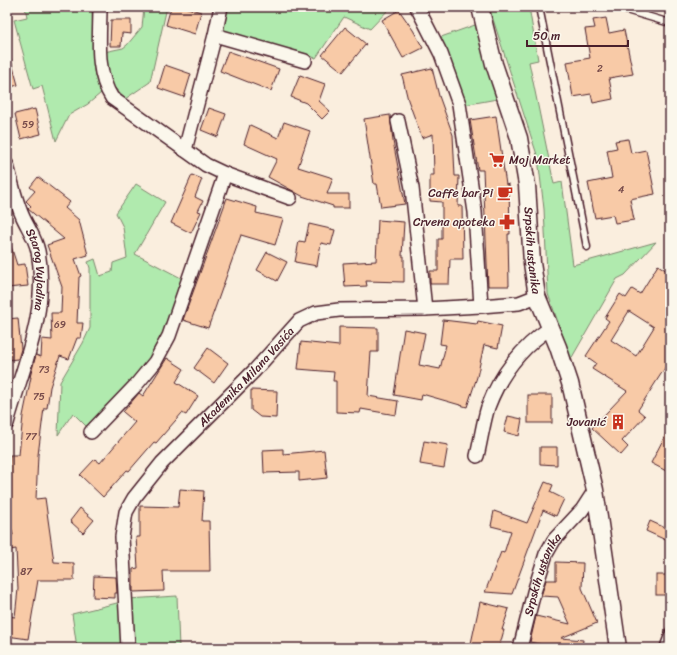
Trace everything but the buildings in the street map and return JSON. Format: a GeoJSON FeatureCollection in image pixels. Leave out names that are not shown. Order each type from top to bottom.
{"type":"FeatureCollection","features":[{"type":"Feature","properties":{"kind":"street"},"geometry":{"type":"LineString","coordinates":[[100,7],[100,62],[106,89],[112,98],[206,165],[225,174],[290,198]]}},
{"type":"Feature","properties":{"kind":"street"},"geometry":{"type":"LineString","coordinates":[[185,150],[221,7]]}},
{"type":"Feature","properties":{"kind":"street"},"geometry":{"type":"LineString","coordinates":[[417,7],[440,54],[459,104],[475,212],[481,306]]}},
{"type":"Feature","properties":{"kind":"street","name":"Srpskih ustanika"},"geometry":{"type":"LineString","coordinates":[[480,7],[494,64],[512,115],[523,158],[530,214],[532,263],[537,296],[570,383],[594,490],[618,648]]}},
{"type":"Feature","properties":{"kind":"street"},"geometry":{"type":"LineString","coordinates":[[215,34],[305,61]]}},
{"type":"Feature","properties":{"kind":"street"},"geometry":{"type":"LineString","coordinates":[[398,120],[412,188],[425,309]]}},
{"type":"Feature","properties":{"kind":"street","name":"Starog Vujadina"},"geometry":{"type":"LineString","coordinates":[[7,165],[17,202],[33,234],[38,251],[41,302],[32,343],[7,423]]}},
{"type":"Feature","properties":{"kind":"street"},"geometry":{"type":"LineString","coordinates":[[91,432],[136,385],[154,362],[169,336],[225,174]]}},
{"type":"Feature","properties":{"kind":"street","name":"Akademika Milana Vasića"},"geometry":{"type":"LineString","coordinates":[[128,648],[122,555],[123,522],[134,498],[162,463],[255,370],[300,321],[316,313],[339,310],[425,309],[481,306],[519,303],[537,296]]}},
{"type":"Feature","properties":{"kind":"street"},"geometry":{"type":"LineString","coordinates":[[477,456],[488,408],[505,376],[524,348],[535,338],[550,328]]}},
{"type":"Feature","properties":{"kind":"street","name":"Srpskih ustanika"},"geometry":{"type":"LineString","coordinates":[[520,648],[534,592],[546,554],[554,540],[582,510],[594,490]]}},
{"type":"Feature","properties":{"kind":"lane"},"geometry":{"type":"LineString","coordinates":[[539,7],[587,247]]}},
{"type":"Feature","properties":{"kind":"lane"},"geometry":{"type":"LineString","coordinates":[[616,7],[670,23]]}},
{"type":"Feature","properties":{"kind":"lane"},"geometry":{"type":"LineString","coordinates":[[663,648],[670,630]]}},
{"type":"Feature","properties":{"kind":"green space"},"geometry":{"type":"Polygon","coordinates":[[[25,7],[92,7],[94,71],[101,93],[88,104],[69,115],[56,141],[42,86],[33,89],[14,20],[27,17],[25,7]]]}},
{"type":"Feature","properties":{"kind":"green space"},"geometry":{"type":"Polygon","coordinates":[[[144,7],[167,7],[150,82],[125,99],[113,86],[104,52],[123,48],[127,45],[142,27],[144,7]]]}},
{"type":"Feature","properties":{"kind":"green space"},"geometry":{"type":"Polygon","coordinates":[[[228,7],[391,7],[370,29],[344,17],[316,58],[223,31],[228,7]]]}},
{"type":"Feature","properties":{"kind":"green space"},"geometry":{"type":"Polygon","coordinates":[[[489,7],[529,7],[538,60],[529,62],[554,184],[562,182],[573,265],[656,242],[625,275],[617,279],[571,359],[548,294],[544,209],[538,158],[489,7]]]}},
{"type":"Feature","properties":{"kind":"green space"},"geometry":{"type":"Polygon","coordinates":[[[475,25],[497,99],[464,105],[441,37],[475,25]]]}},
{"type":"Feature","properties":{"kind":"green space"},"geometry":{"type":"Polygon","coordinates":[[[136,184],[165,202],[135,254],[185,280],[166,330],[152,355],[132,382],[87,427],[73,413],[58,435],[60,382],[90,328],[90,268],[88,262],[95,259],[100,276],[112,272],[113,263],[127,258],[123,227],[116,213],[136,184]]]}},
{"type":"Feature","properties":{"kind":"green space"},"geometry":{"type":"Polygon","coordinates":[[[177,596],[179,648],[132,648],[128,599],[177,596]]]}},
{"type":"Feature","properties":{"kind":"green space"},"geometry":{"type":"Polygon","coordinates":[[[121,602],[124,648],[77,648],[72,614],[121,602]]]}},
{"type":"Feature","properties":{"kind":"place","name":"Moj Market"},"geometry":{"type":"Point","coordinates":[497,160]}},
{"type":"Feature","properties":{"kind":"place","name":"Caffe bar Pi"},"geometry":{"type":"Point","coordinates":[505,193]}},
{"type":"Feature","properties":{"kind":"place","name":"Crvena apoteka"},"geometry":{"type":"Point","coordinates":[507,222]}},
{"type":"Feature","properties":{"kind":"place","name":"Jovanić"},"geometry":{"type":"Point","coordinates":[618,422]}}]}
